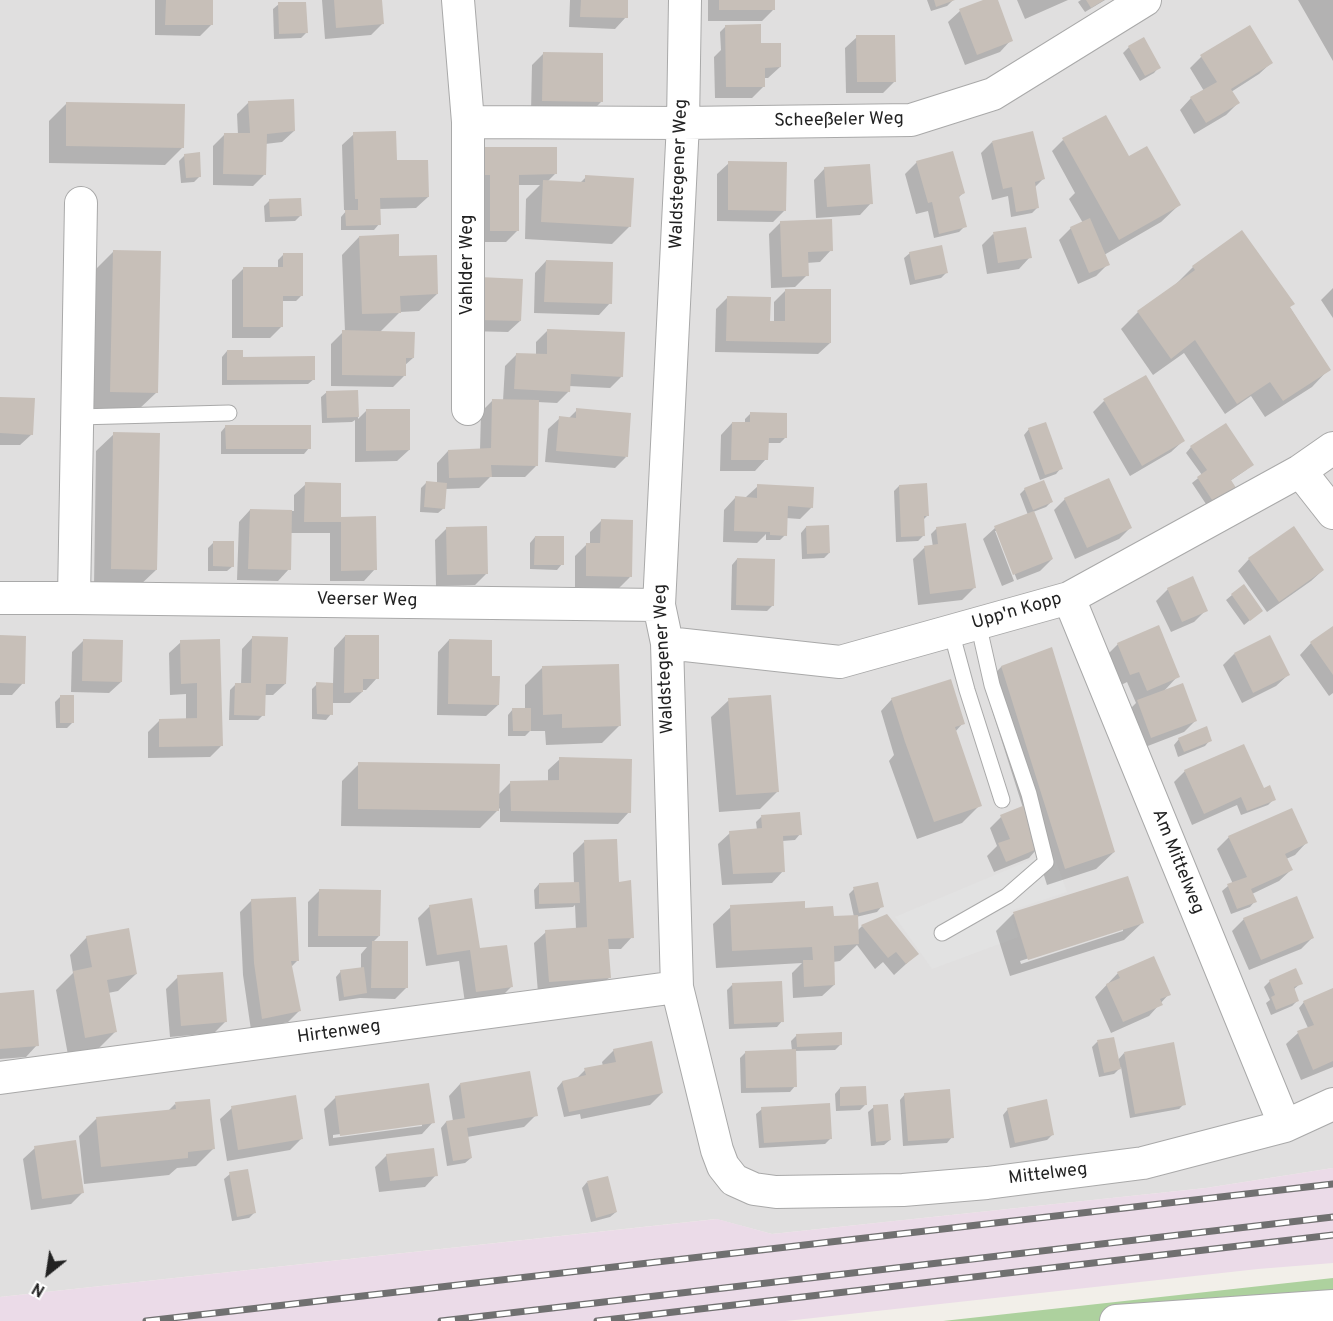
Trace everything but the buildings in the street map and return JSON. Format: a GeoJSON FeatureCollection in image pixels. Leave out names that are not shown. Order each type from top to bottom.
{"type":"FeatureCollection","features":[{"type":"Feature","properties":{"kind":"street","name":"Vahlder Weg"},"geometry":{"type":"LineString","coordinates":[[458,0],[468,122],[468,409]]}},
{"type":"Feature","properties":{"kind":"street","name":"Waldstegener Weg"},"geometry":{"type":"LineString","coordinates":[[685,0],[683,123],[659,605],[667,643],[677,987],[723,1166],[734,1180],[754,1189]]}},
{"type":"Feature","properties":{"kind":"street","name":"Scheeßeler Weg"},"geometry":{"type":"LineString","coordinates":[[683,123],[911,120],[993,94],[1145,0]]}},
{"type":"Feature","properties":{"kind":"street"},"geometry":{"type":"LineString","coordinates":[[468,122],[683,123]]}},
{"type":"Feature","properties":{"kind":"street"},"geometry":{"type":"LineString","coordinates":[[75,598],[81,203]]}},
{"type":"Feature","properties":{"kind":"street","name":"Upp'n Kopp"},"geometry":{"type":"LineString","coordinates":[[667,643],[840,662],[1069,598],[1300,471],[1333,448]]}},
{"type":"Feature","properties":{"kind":"street"},"geometry":{"type":"LineString","coordinates":[[1300,471],[1333,513]]}},
{"type":"Feature","properties":{"kind":"street","name":"Veerser Weg"},"geometry":{"type":"LineString","coordinates":[[0,598],[659,605]]}},
{"type":"Feature","properties":{"kind":"street","name":"Am Mittelweg"},"geometry":{"type":"LineString","coordinates":[[1069,598],[1285,1126]]}},
{"type":"Feature","properties":{"kind":"street","name":"Hirtenweg"},"geometry":{"type":"LineString","coordinates":[[0,1078],[677,987]]}},
{"type":"Feature","properties":{"kind":"street","name":"Mittelweg"},"geometry":{"type":"LineString","coordinates":[[754,1189],[776,1192],[903,1190],[987,1183],[1143,1163],[1285,1126],[1333,1104]]}},
{"type":"Feature","properties":{"kind":"street"},"geometry":{"type":"LineString","coordinates":[[1116,1321],[1333,1306]]}},
{"type":"Feature","properties":{"kind":"lane"},"geometry":{"type":"LineString","coordinates":[[78,417],[228,413]]}},
{"type":"Feature","properties":{"kind":"lane"},"geometry":{"type":"LineString","coordinates":[[965,627],[967,690],[1002,800]]}},
{"type":"Feature","properties":{"kind":"lane"},"geometry":{"type":"LineString","coordinates":[[942,933],[1007,896],[1046,862],[1029,794],[992,685],[965,627]]}},
{"type":"Feature","properties":{"kind":"shaded area"},"geometry":{"type":"Polygon","coordinates":[[[0,0],[1333,0],[1333,1168],[1206,1188],[772,1234],[716,1219],[0,1297],[0,0]]]}},
{"type":"Feature","properties":{"kind":"shaded area"},"geometry":{"type":"Polygon","coordinates":[[[1052,851],[1067,892],[1010,911],[1018,937],[932,969],[895,917],[1052,851]]]}},
{"type":"Feature","properties":{"kind":"shaded area"},"geometry":{"type":"Polygon","coordinates":[[[1333,1168],[1333,1263],[1258,1269],[786,1321],[0,1321],[0,1297],[717,1219],[772,1234],[1206,1188],[1333,1168]]]}},
{"type":"Feature","properties":{"kind":"green space"},"geometry":{"type":"Polygon","coordinates":[[[1333,1278],[1333,1321],[943,1321],[1333,1278]]]}},
{"type":"Feature","properties":{"kind":"railway"},"geometry":{"type":"LineString","coordinates":[[146,1321],[1333,1184]]}},
{"type":"Feature","properties":{"kind":"railway"},"geometry":{"type":"LineString","coordinates":[[441,1321],[1333,1217]]}},
{"type":"Feature","properties":{"kind":"railway"},"geometry":{"type":"LineString","coordinates":[[597,1321],[1333,1235]]}}]}
